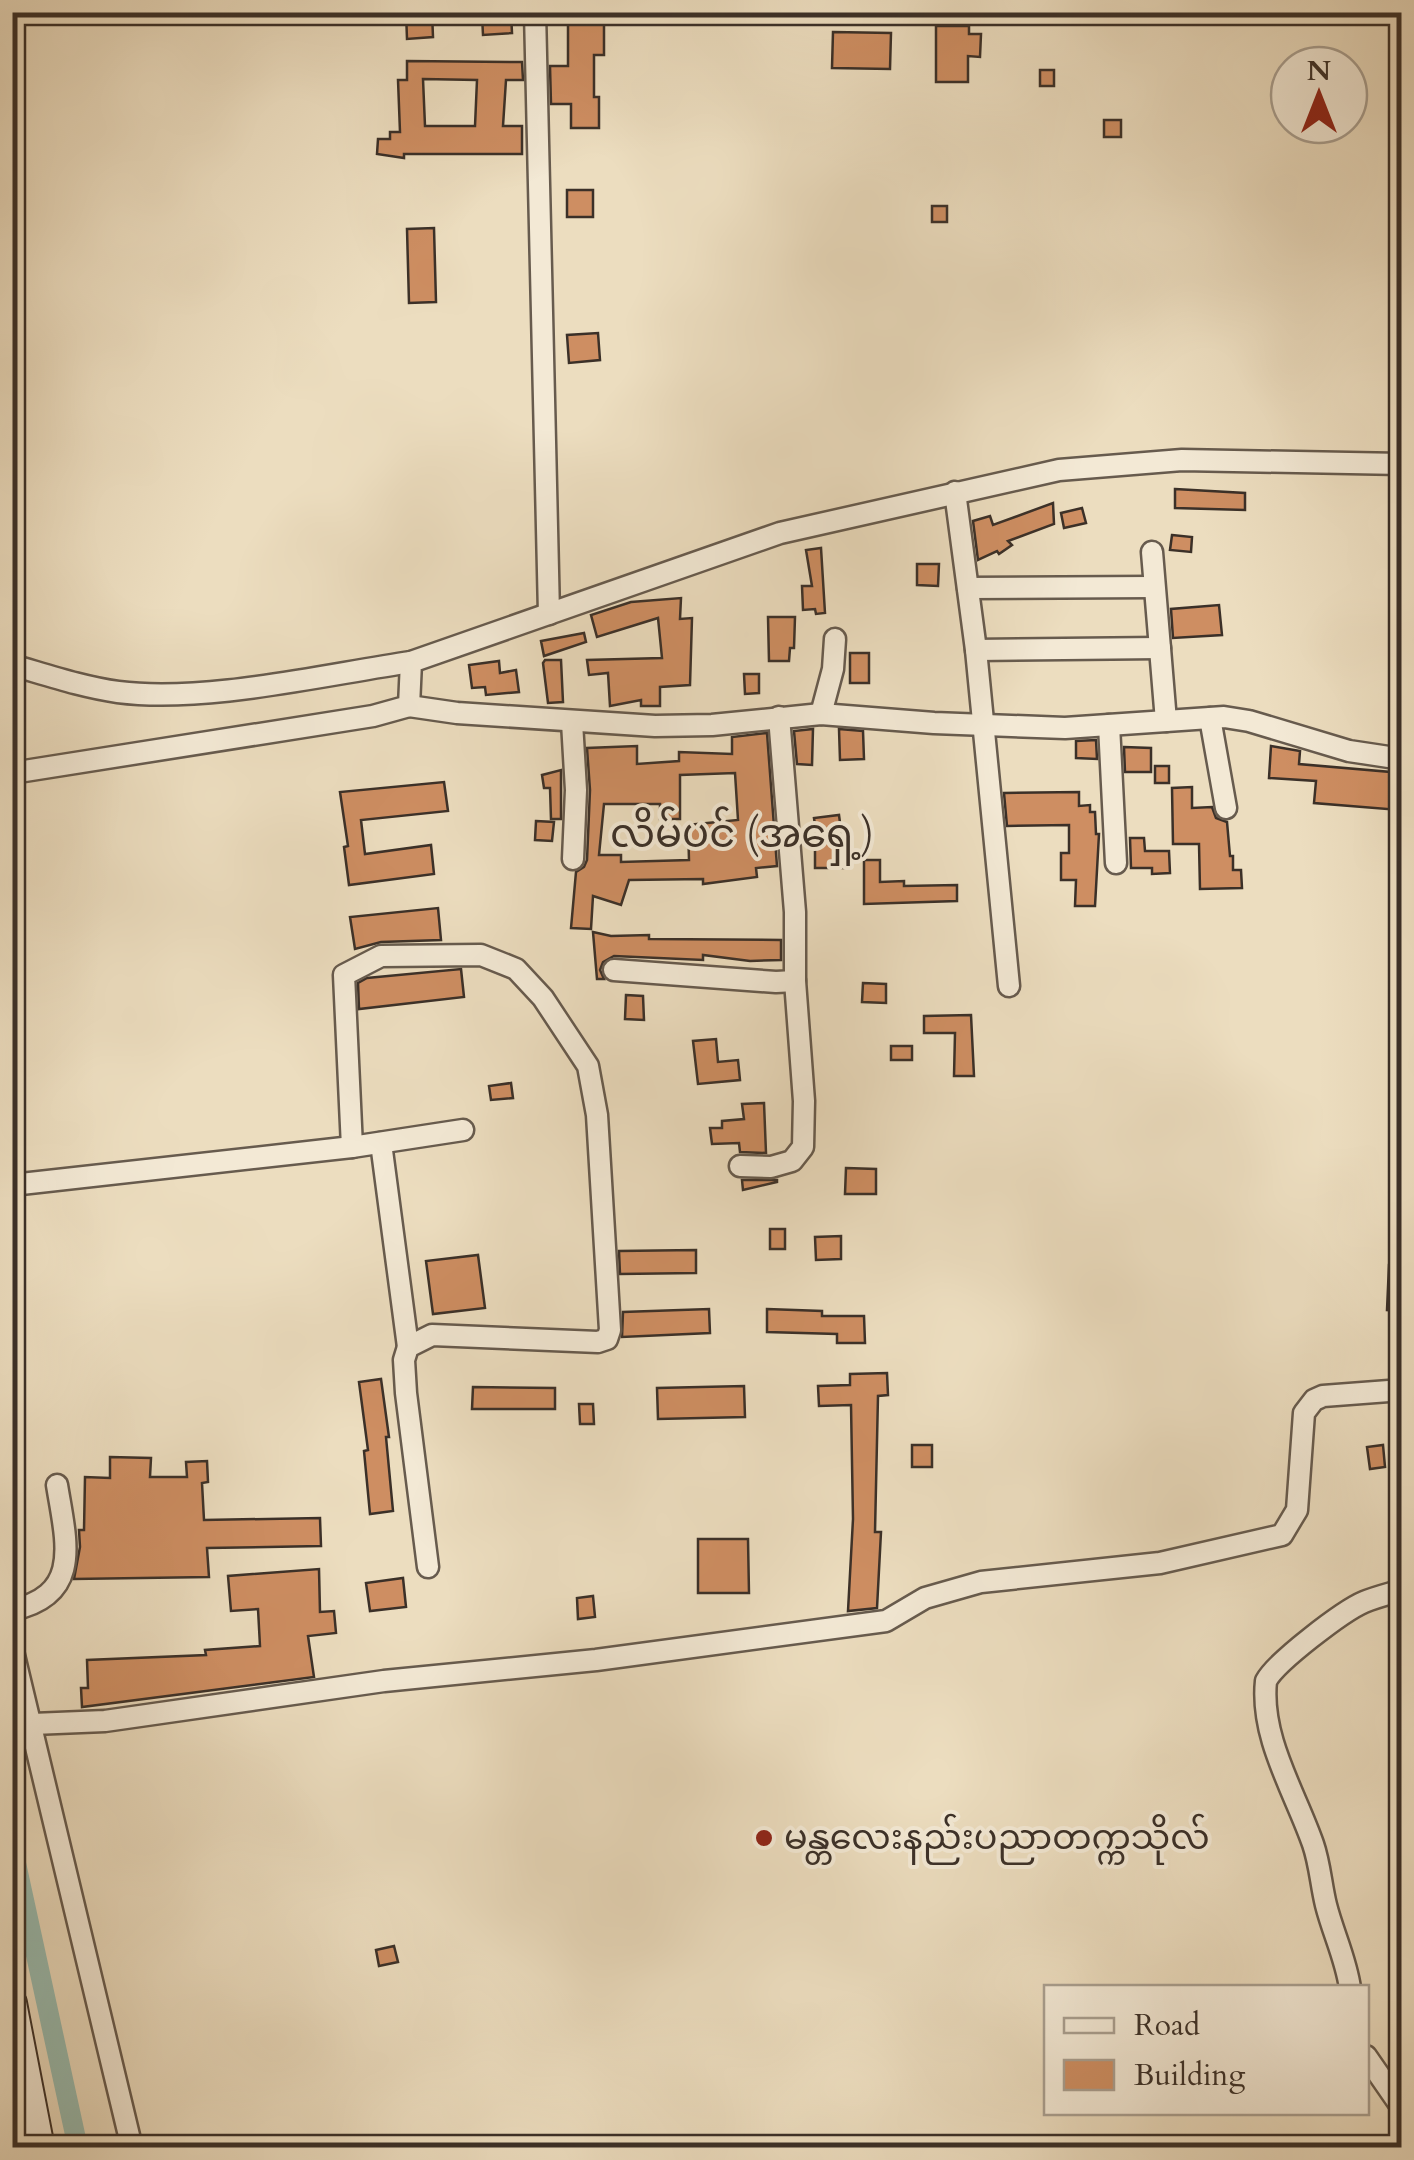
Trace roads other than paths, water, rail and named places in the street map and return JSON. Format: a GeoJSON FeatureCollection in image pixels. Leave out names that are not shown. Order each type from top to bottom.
{"type":"FeatureCollection","features":[{"type":"Feature","properties":{"kind":"street"},"geometry":{"type":"LineString","coordinates":[[534,12],[549,614]]}},
{"type":"Feature","properties":{"kind":"street"},"geometry":{"type":"LineString","coordinates":[[12,665],[88,687],[122,692],[197,693],[411,662],[780,533],[1060,470],[1182,460],[1402,464]]}},
{"type":"Feature","properties":{"kind":"street"},"geometry":{"type":"LineString","coordinates":[[955,492],[976,650],[1009,986]]}},
{"type":"Feature","properties":{"kind":"street"},"geometry":{"type":"LineString","coordinates":[[1152,552],[1166,721]]}},
{"type":"Feature","properties":{"kind":"street"},"geometry":{"type":"LineString","coordinates":[[968,588],[1153,586]]}},
{"type":"Feature","properties":{"kind":"street"},"geometry":{"type":"LineString","coordinates":[[821,714],[833,669],[834,639]]}},
{"type":"Feature","properties":{"kind":"street"},"geometry":{"type":"LineString","coordinates":[[976,650],[1160,648]]}},
{"type":"Feature","properties":{"kind":"street"},"geometry":{"type":"LineString","coordinates":[[409,706],[411,662]]}},
{"type":"Feature","properties":{"kind":"street"},"geometry":{"type":"LineString","coordinates":[[12,773],[373,716],[409,706],[655,726],[821,714],[1065,728],[1210,718],[1248,721],[1349,751],[1402,759]]}},
{"type":"Feature","properties":{"kind":"street"},"geometry":{"type":"LineString","coordinates":[[740,1166],[771,1167],[792,1161],[803,1147],[795,912],[780,717]]}},
{"type":"Feature","properties":{"kind":"street"},"geometry":{"type":"LineString","coordinates":[[1210,718],[1226,808]]}},
{"type":"Feature","properties":{"kind":"street"},"geometry":{"type":"LineString","coordinates":[[572,722],[576,790],[572,860]]}},
{"type":"Feature","properties":{"kind":"street"},"geometry":{"type":"LineString","coordinates":[[1110,725],[1116,863]]}},
{"type":"Feature","properties":{"kind":"street"},"geometry":{"type":"LineString","coordinates":[[352,1147],[344,975],[382,956],[481,954],[516,970],[565,1028],[588,1066],[597,1115],[602,1182],[610,1330],[607,1339],[598,1342],[432,1335],[408,1346]]}},
{"type":"Feature","properties":{"kind":"street"},"geometry":{"type":"LineString","coordinates":[[614,970],[795,981]]}},
{"type":"Feature","properties":{"kind":"street"},"geometry":{"type":"LineString","coordinates":[[12,1185],[352,1147],[464,1130]]}},
{"type":"Feature","properties":{"kind":"street"},"geometry":{"type":"LineString","coordinates":[[380,1143],[408,1346],[404,1360],[406,1392],[428,1566]]}},
{"type":"Feature","properties":{"kind":"street"},"geometry":{"type":"LineString","coordinates":[[32,1724],[106,1721],[384,1681],[596,1660],[886,1621],[924,1598],[980,1582],[1160,1563],[1282,1535],[1296,1510],[1304,1413],[1314,1400],[1402,1390]]}},
{"type":"Feature","properties":{"kind":"street"},"geometry":{"type":"LineString","coordinates":[[12,1610],[36,1605],[61,1580],[67,1543],[57,1485]]}},
{"type":"Feature","properties":{"kind":"street"},"geometry":{"type":"LineString","coordinates":[[1350,1985],[1315,1850],[1286,1780],[1267,1717],[1266,1680],[1284,1660],[1341,1616],[1363,1602],[1402,1590]]}},
{"type":"Feature","properties":{"kind":"street"},"geometry":{"type":"LineString","coordinates":[[12,1647],[132,2148]]}},
{"type":"Feature","properties":{"kind":"street"},"geometry":{"type":"LineString","coordinates":[[12,2003],[40,2148]]}},
{"type":"Feature","properties":{"kind":"street"},"geometry":{"type":"LineString","coordinates":[[1369,2060],[1402,2108]]}},
{"type":"Feature","properties":{"kind":"waterway"},"geometry":{"type":"LineString","coordinates":[[12,1845],[78,2148]]}},
{"type":"Feature","properties":{"kind":"place","name":"မန္တလေးနည်းပညာတက္ကသိုလ်"},"geometry":{"type":"Point","coordinates":[764,1838]}},
{"type":"Feature","properties":{"kind":"district","name":"လိမ်ပင် (အရှေ့)"},"geometry":{"type":"Point","coordinates":[742,834]}}]}
